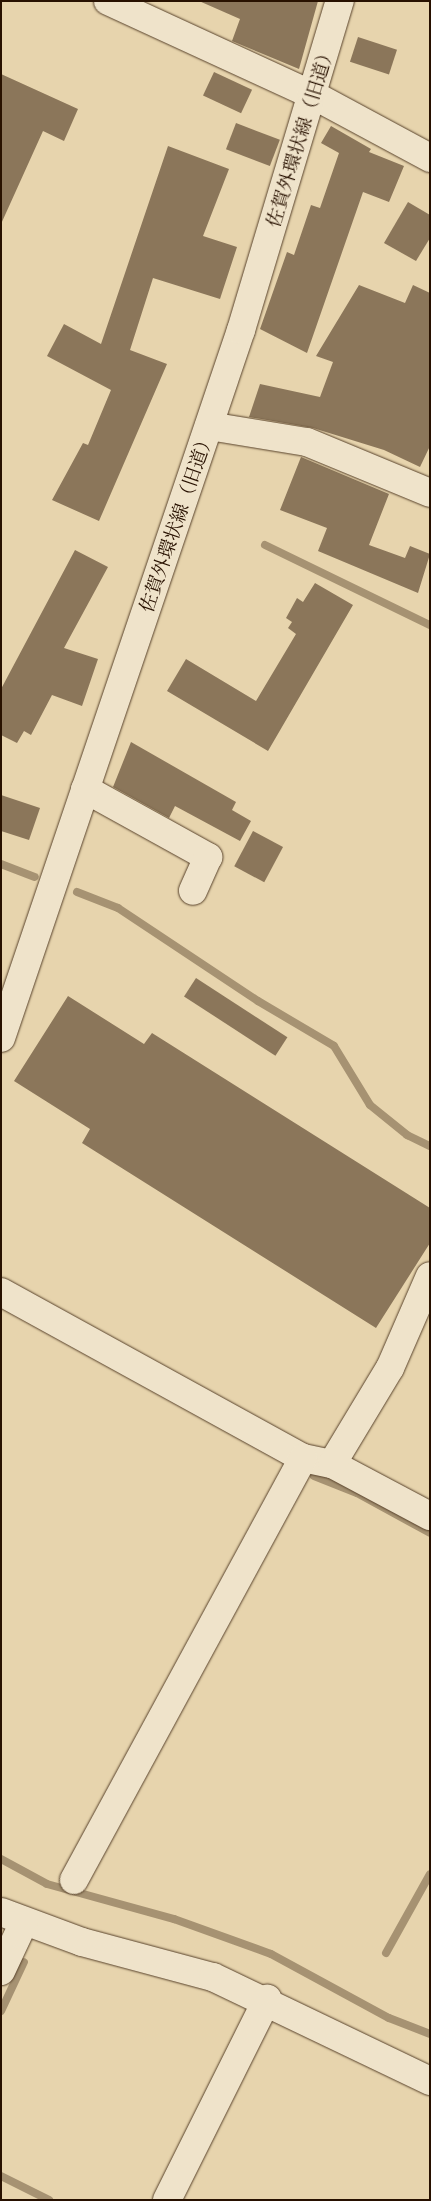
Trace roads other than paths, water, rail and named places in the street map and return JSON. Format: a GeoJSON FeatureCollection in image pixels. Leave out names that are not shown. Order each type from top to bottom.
{"type":"FeatureCollection","features":[{"type":"Feature","properties":{"kind":"street"},"geometry":{"type":"LineString","coordinates":[[108,1],[315,96],[430,158]]}},
{"type":"Feature","properties":{"kind":"street","name":"佐賀外環状線（旧道）"},"geometry":{"type":"LineString","coordinates":[[1,1038],[209,426],[315,96],[340,1]]}},
{"type":"Feature","properties":{"kind":"street"},"geometry":{"type":"LineString","coordinates":[[209,426],[306,442],[430,493]]}},
{"type":"Feature","properties":{"kind":"street"},"geometry":{"type":"LineString","coordinates":[[85,789],[208,857],[193,891]]}},
{"type":"Feature","properties":{"kind":"street"},"geometry":{"type":"LineString","coordinates":[[332,1464],[390,1368],[430,1276]]}},
{"type":"Feature","properties":{"kind":"street"},"geometry":{"type":"LineString","coordinates":[[1,1292],[303,1458],[332,1464],[430,1516]]}},
{"type":"Feature","properties":{"kind":"street"},"geometry":{"type":"LineString","coordinates":[[74,1880],[303,1458]]}},
{"type":"Feature","properties":{"kind":"street"},"geometry":{"type":"LineString","coordinates":[[1,1971],[13,1917],[213,1977],[267,1999],[430,2081]]}},
{"type":"Feature","properties":{"kind":"street"},"geometry":{"type":"LineString","coordinates":[[168,2200],[267,1999]]}},
{"type":"Feature","properties":{"kind":"waterway"},"geometry":{"type":"LineString","coordinates":[[265,545],[430,625]]}},
{"type":"Feature","properties":{"kind":"waterway"},"geometry":{"type":"LineString","coordinates":[[1,864],[35,877]]}},
{"type":"Feature","properties":{"kind":"waterway"},"geometry":{"type":"LineString","coordinates":[[77,892],[118,908],[258,1001],[334,1046],[370,1105],[407,1135],[430,1146]]}},
{"type":"Feature","properties":{"kind":"waterway"},"geometry":{"type":"LineString","coordinates":[[314,1476],[357,1493],[430,1533]]}},
{"type":"Feature","properties":{"kind":"waterway"},"geometry":{"type":"LineString","coordinates":[[1,1859],[47,1884],[174,1919],[271,1954],[389,2018],[430,2034]]}},
{"type":"Feature","properties":{"kind":"waterway"},"geometry":{"type":"LineString","coordinates":[[386,1953],[430,1874]]}},
{"type":"Feature","properties":{"kind":"waterway"},"geometry":{"type":"LineString","coordinates":[[1,2011],[24,1962]]}},
{"type":"Feature","properties":{"kind":"waterway"},"geometry":{"type":"LineString","coordinates":[[1,2176],[49,2200]]}}]}
